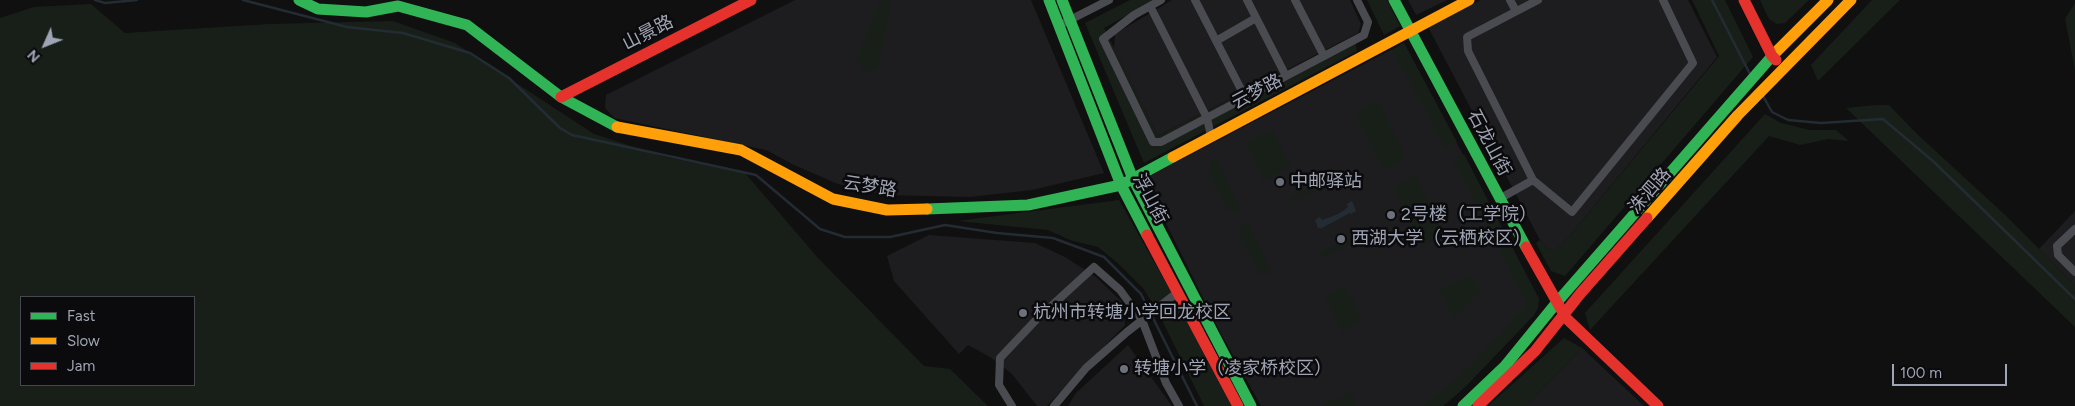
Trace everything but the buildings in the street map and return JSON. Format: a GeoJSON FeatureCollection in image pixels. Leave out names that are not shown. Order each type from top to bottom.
{"type":"FeatureCollection","features":[{"type":"Feature","properties":{"kind":"street","name":"云梦路"},"geometry":{"type":"LineString","coordinates":[[299,0],[318,9],[366,12],[402,3],[466,25],[561,96],[613,126],[741,150],[833,199],[887,210],[1028,205],[1121,185],[1465,1]]}},
{"type":"Feature","properties":{"kind":"street","name":"山景路"},"geometry":{"type":"LineString","coordinates":[[561,96],[750,0]]}},
{"type":"Feature","properties":{"kind":"street","name":"浮山街"},"geometry":{"type":"LineString","coordinates":[[1049,0],[1060,24],[1121,185],[1238,406]]}},
{"type":"Feature","properties":{"kind":"street","name":"浮山街"},"geometry":{"type":"LineString","coordinates":[[1062,0],[1133,179],[1251,406]]}},
{"type":"Feature","properties":{"kind":"street"},"geometry":{"type":"LineString","coordinates":[[1060,24],[1108,0]]}},
{"type":"Feature","properties":{"kind":"street"},"geometry":{"type":"LineString","coordinates":[[1161,0],[1103,38],[1153,142],[1161,142],[1364,35],[1368,22],[1357,0]]}},
{"type":"Feature","properties":{"kind":"street"},"geometry":{"type":"LineString","coordinates":[[1195,0],[1245,97]]}},
{"type":"Feature","properties":{"kind":"street"},"geometry":{"type":"LineString","coordinates":[[1247,0],[1286,76]]}},
{"type":"Feature","properties":{"kind":"street"},"geometry":{"type":"LineString","coordinates":[[1295,0],[1324,56]]}},
{"type":"Feature","properties":{"kind":"street","name":"石龙山街"},"geometry":{"type":"LineString","coordinates":[[1394,0],[1499,199],[1564,314]]}},
{"type":"Feature","properties":{"kind":"street"},"geometry":{"type":"LineString","coordinates":[[1510,0],[1516,11]]}},
{"type":"Feature","properties":{"kind":"street"},"geometry":{"type":"LineString","coordinates":[[1538,0],[1468,37],[1468,51],[1533,180],[1572,212],[1693,63],[1663,0]]}},
{"type":"Feature","properties":{"kind":"street"},"geometry":{"type":"LineString","coordinates":[[1744,0],[1772,56],[1784,69]]}},
{"type":"Feature","properties":{"kind":"street","name":"洙泗路"},"geometry":{"type":"LineString","coordinates":[[1463,406],[1505,366],[1558,301],[1772,56],[1828,0]]}},
{"type":"Feature","properties":{"kind":"street","name":"洙泗路"},"geometry":{"type":"LineString","coordinates":[[1478,406],[1535,351],[1564,314],[1763,90],[1851,0]]}},
{"type":"Feature","properties":{"kind":"street"},"geometry":{"type":"LineString","coordinates":[[1150,6],[1206,118],[1211,136]]}},
{"type":"Feature","properties":{"kind":"street"},"geometry":{"type":"LineString","coordinates":[[1216,41],[1256,18]]}},
{"type":"Feature","properties":{"kind":"street"},"geometry":{"type":"LineString","coordinates":[[1499,199],[1533,180]]}},
{"type":"Feature","properties":{"kind":"street"},"geometry":{"type":"LineString","coordinates":[[2075,229],[2057,246],[2058,255],[2075,272]]}},
{"type":"Feature","properties":{"kind":"street"},"geometry":{"type":"LineString","coordinates":[[1012,406],[998,386],[1000,358],[1036,320],[1094,267],[1120,290],[1145,318],[1166,383],[1179,406]]}},
{"type":"Feature","properties":{"kind":"street"},"geometry":{"type":"LineString","coordinates":[[1054,406],[1086,368],[1178,292]]}},
{"type":"Feature","properties":{"kind":"street"},"geometry":{"type":"LineString","coordinates":[[1564,314],[1572,324],[1658,406]]}},
{"type":"Feature","properties":{"kind":"shaded area"},"geometry":{"type":"Polygon","coordinates":[[[795,0],[1031,0],[1104,173],[1032,190],[970,197],[884,195],[838,184],[794,165],[766,150],[614,118],[605,108],[606,95],[795,0]]]}},
{"type":"Feature","properties":{"kind":"shaded area"},"geometry":{"type":"Polygon","coordinates":[[[880,0],[892,1],[878,69],[864,72],[856,60],[880,0]]]}},
{"type":"Feature","properties":{"kind":"shaded area"},"geometry":{"type":"Polygon","coordinates":[[[1130,0],[1155,0],[1104,28],[1158,136],[1354,36],[1357,51],[1144,163],[1085,23],[1130,0]]]}},
{"type":"Feature","properties":{"kind":"shaded area"},"geometry":{"type":"Polygon","coordinates":[[[1172,0],[1350,0],[1361,24],[1358,33],[1158,136],[1114,49],[1115,34],[1172,0]]]}},
{"type":"Feature","properties":{"kind":"shaded area"},"geometry":{"type":"Polygon","coordinates":[[[1367,0],[1387,0],[1400,26],[1384,35],[1367,0]]]}},
{"type":"Feature","properties":{"kind":"shaded area"},"geometry":{"type":"Polygon","coordinates":[[[1408,0],[1447,0],[1416,15],[1408,0]]]}},
{"type":"Feature","properties":{"kind":"shaded area"},"geometry":{"type":"Polygon","coordinates":[[[1481,0],[1688,0],[1717,57],[1561,246],[1554,250],[1547,248],[1540,240],[1428,27],[1481,0]]]}},
{"type":"Feature","properties":{"kind":"shaded area"},"geometry":{"type":"Polygon","coordinates":[[[1692,0],[1725,0],[1753,57],[1565,276],[1551,271],[1536,243],[1540,240],[1547,248],[1554,250],[1561,246],[1719,56],[1692,0]]]}},
{"type":"Feature","properties":{"kind":"shaded area"},"geometry":{"type":"Polygon","coordinates":[[[1760,0],[1809,0],[1785,23],[1777,24],[1769,19],[1760,0]]]}},
{"type":"Feature","properties":{"kind":"shaded area"},"geometry":{"type":"Polygon","coordinates":[[[1872,0],[1900,0],[1818,81],[1811,65],[1872,0]]]}},
{"type":"Feature","properties":{"kind":"shaded area"},"geometry":{"type":"Polygon","coordinates":[[[2075,3],[2075,70],[2065,19],[2075,3]]]}},
{"type":"Feature","properties":{"kind":"shaded area"},"geometry":{"type":"Polygon","coordinates":[[[91,4],[125,33],[269,24],[393,21],[455,43],[594,134],[665,157],[745,173],[818,258],[924,366],[950,369],[988,406],[0,406],[0,18],[34,7],[91,4]]]}},
{"type":"Feature","properties":{"kind":"shaded area","name":"西湖大学（云栖校区）"},"geometry":{"type":"Polygon","coordinates":[[[1404,43],[1539,299],[1538,308],[1534,315],[1466,386],[1443,406],[1261,406],[1219,330],[1144,179],[1404,43]]]}},
{"type":"Feature","properties":{"kind":"shaded area"},"geometry":{"type":"Polygon","coordinates":[[[1404,43],[1457,142],[1445,148],[1392,50],[1404,43]]]}},
{"type":"Feature","properties":{"kind":"shaded area"},"geometry":{"type":"Polygon","coordinates":[[[1378,101],[1406,158],[1383,169],[1355,112],[1378,101]]]}},
{"type":"Feature","properties":{"kind":"shaded area"},"geometry":{"type":"Polygon","coordinates":[[[1889,105],[1916,133],[2004,214],[2075,285],[2075,327],[1846,108],[1889,105]]]}},
{"type":"Feature","properties":{"kind":"shaded area"},"geometry":{"type":"Polygon","coordinates":[[[1765,114],[1781,123],[1809,130],[1836,130],[1849,141],[1828,139],[1800,145],[1769,136],[1590,330],[1585,313],[1765,114]]]}},
{"type":"Feature","properties":{"kind":"shaded area"},"geometry":{"type":"Polygon","coordinates":[[[1273,130],[1290,166],[1263,180],[1245,143],[1273,130]]]}},
{"type":"Feature","properties":{"kind":"shaded area"},"geometry":{"type":"Polygon","coordinates":[[[1464,154],[1539,299],[1534,315],[1466,386],[1443,406],[1424,406],[1469,367],[1527,304],[1453,160],[1464,154]]]}},
{"type":"Feature","properties":{"kind":"shaded area"},"geometry":{"type":"Polygon","coordinates":[[[1217,160],[1240,208],[1235,212],[1227,210],[1208,170],[1211,161],[1217,160]]]}},
{"type":"Feature","properties":{"kind":"shaded area"},"geometry":{"type":"Polygon","coordinates":[[[1337,175],[1339,180],[1292,202],[1290,197],[1337,175]]]}},
{"type":"Feature","properties":{"kind":"shaded area"},"geometry":{"type":"Polygon","coordinates":[[[1416,176],[1445,234],[1422,246],[1393,188],[1416,176]]]}},
{"type":"Feature","properties":{"kind":"shaded area"},"geometry":{"type":"Polygon","coordinates":[[[1119,200],[1232,406],[1204,406],[1159,314],[1143,288],[1098,247],[1070,240],[1048,230],[957,221],[1119,200]]]}},
{"type":"Feature","properties":{"kind":"shaded area"},"geometry":{"type":"Polygon","coordinates":[[[1352,201],[1356,211],[1351,214],[1348,213],[1322,228],[1318,228],[1315,220],[1320,217],[1322,220],[1338,214],[1348,207],[1347,204],[1352,201]]]}},
{"type":"Feature","properties":{"kind":"shaded area"},"geometry":{"type":"Polygon","coordinates":[[[2075,211],[2075,285],[2039,249],[2075,211]]]}},
{"type":"Feature","properties":{"kind":"shaded area"},"geometry":{"type":"Polygon","coordinates":[[[1248,223],[1271,271],[1266,275],[1258,273],[1239,232],[1242,224],[1248,223]]]}},
{"type":"Feature","properties":{"kind":"shaded area"},"geometry":{"type":"Polygon","coordinates":[[[1363,232],[1366,237],[1319,259],[1316,255],[1363,232]]]}},
{"type":"Feature","properties":{"kind":"shaded area","name":"杭州市转塘小学回龙校区"},"geometry":{"type":"Polygon","coordinates":[[[929,235],[1035,243],[1065,257],[1096,277],[1122,302],[1125,325],[1047,406],[1037,406],[1012,374],[990,357],[968,345],[959,354],[894,281],[887,256],[929,235]]]}},
{"type":"Feature","properties":{"kind":"shaded area"},"geometry":{"type":"Polygon","coordinates":[[[1471,276],[1480,292],[1454,318],[1438,290],[1471,276]]]}},
{"type":"Feature","properties":{"kind":"shaded area"},"geometry":{"type":"Polygon","coordinates":[[[1346,286],[1363,321],[1342,331],[1325,296],[1346,286]]]}},
{"type":"Feature","properties":{"kind":"shaded area"},"geometry":{"type":"Polygon","coordinates":[[[1564,338],[1582,348],[1526,406],[1488,406],[1564,338]]]}},
{"type":"Feature","properties":{"kind":"shaded area","name":"转塘小学（凌家桥校区）"},"geometry":{"type":"Polygon","coordinates":[[[1128,345],[1172,406],[1068,406],[1076,393],[1128,345]]]}},
{"type":"Feature","properties":{"kind":"shaded area"},"geometry":{"type":"Polygon","coordinates":[[[1582,348],[1644,406],[1526,406],[1582,348]]]}},
{"type":"Feature","properties":{"kind":"shaded area"},"geometry":{"type":"Polygon","coordinates":[[[1351,392],[1358,406],[1323,406],[1351,392]]]}},
{"type":"Feature","properties":{"kind":"waterway"},"geometry":{"type":"LineString","coordinates":[[95,0],[105,3],[137,0]]}},
{"type":"Feature","properties":{"kind":"waterway"},"geometry":{"type":"LineString","coordinates":[[243,0],[347,27],[403,33],[470,53],[509,78],[560,128],[572,135],[756,175],[820,229],[845,237],[890,237],[945,225],[997,233],[1053,238],[1104,257],[1141,294],[1197,406]]}},
{"type":"Feature","properties":{"kind":"waterway"},"geometry":{"type":"LineString","coordinates":[[1712,0],[1751,76]]}},
{"type":"Feature","properties":{"kind":"waterway"},"geometry":{"type":"LineString","coordinates":[[1763,96],[1772,112],[1788,120],[1821,123],[1883,119],[1934,162],[2075,299]]}},
{"type":"Feature","properties":{"kind":"traffic: fast"},"geometry":{"type":"LineString","coordinates":[[299,0],[318,9],[366,12],[398,6],[467,25],[561,97],[617,127]]}},
{"type":"Feature","properties":{"kind":"traffic: fast"},"geometry":{"type":"LineString","coordinates":[[1049,0],[1121,185],[1147,235]]}},
{"type":"Feature","properties":{"kind":"traffic: fast"},"geometry":{"type":"LineString","coordinates":[[1062,0],[1133,179],[1251,406]]}},
{"type":"Feature","properties":{"kind":"traffic: fast"},"geometry":{"type":"LineString","coordinates":[[1394,0],[1526,247]]}},
{"type":"Feature","properties":{"kind":"traffic: fast"},"geometry":{"type":"LineString","coordinates":[[1463,406],[1505,366],[1558,301],[1773,55]]}},
{"type":"Feature","properties":{"kind":"traffic: fast"},"geometry":{"type":"LineString","coordinates":[[927,209],[1028,205],[1121,185],[1173,157]]}},
{"type":"Feature","properties":{"kind":"traffic: slow"},"geometry":{"type":"LineString","coordinates":[[1173,157],[1469,0]]}},
{"type":"Feature","properties":{"kind":"traffic: slow"},"geometry":{"type":"LineString","coordinates":[[1773,55],[1828,0]]}},
{"type":"Feature","properties":{"kind":"traffic: slow"},"geometry":{"type":"LineString","coordinates":[[1647,218],[1738,115],[1851,0]]}},
{"type":"Feature","properties":{"kind":"traffic: slow"},"geometry":{"type":"LineString","coordinates":[[617,127],[741,150],[833,199],[887,210],[927,209]]}},
{"type":"Feature","properties":{"kind":"traffic: jam"},"geometry":{"type":"LineString","coordinates":[[561,97],[751,0]]}},
{"type":"Feature","properties":{"kind":"traffic: jam"},"geometry":{"type":"LineString","coordinates":[[1744,0],[1772,56],[1776,60]]}},
{"type":"Feature","properties":{"kind":"traffic: jam"},"geometry":{"type":"LineString","coordinates":[[1478,406],[1535,351],[1580,294],[1647,218]]}},
{"type":"Feature","properties":{"kind":"traffic: jam"},"geometry":{"type":"LineString","coordinates":[[1147,235],[1238,406]]}},
{"type":"Feature","properties":{"kind":"traffic: jam"},"geometry":{"type":"LineString","coordinates":[[1526,247],[1566,318],[1658,406]]}},
{"type":"Feature","properties":{"kind":"place","name":"中邮驿站"},"geometry":{"type":"Point","coordinates":[1280,182]}},
{"type":"Feature","properties":{"kind":"place","name":"2号楼（工学院）"},"geometry":{"type":"Point","coordinates":[1391,215]}},
{"type":"Feature","properties":{"kind":"place","name":"西湖大学（云栖校区）"},"geometry":{"type":"Point","coordinates":[1341,239]}},
{"type":"Feature","properties":{"kind":"place","name":"杭州市转塘小学回龙校区"},"geometry":{"type":"Point","coordinates":[1023,313]}},
{"type":"Feature","properties":{"kind":"place","name":"转塘小学（凌家桥校区）"},"geometry":{"type":"Point","coordinates":[1124,369]}}]}
